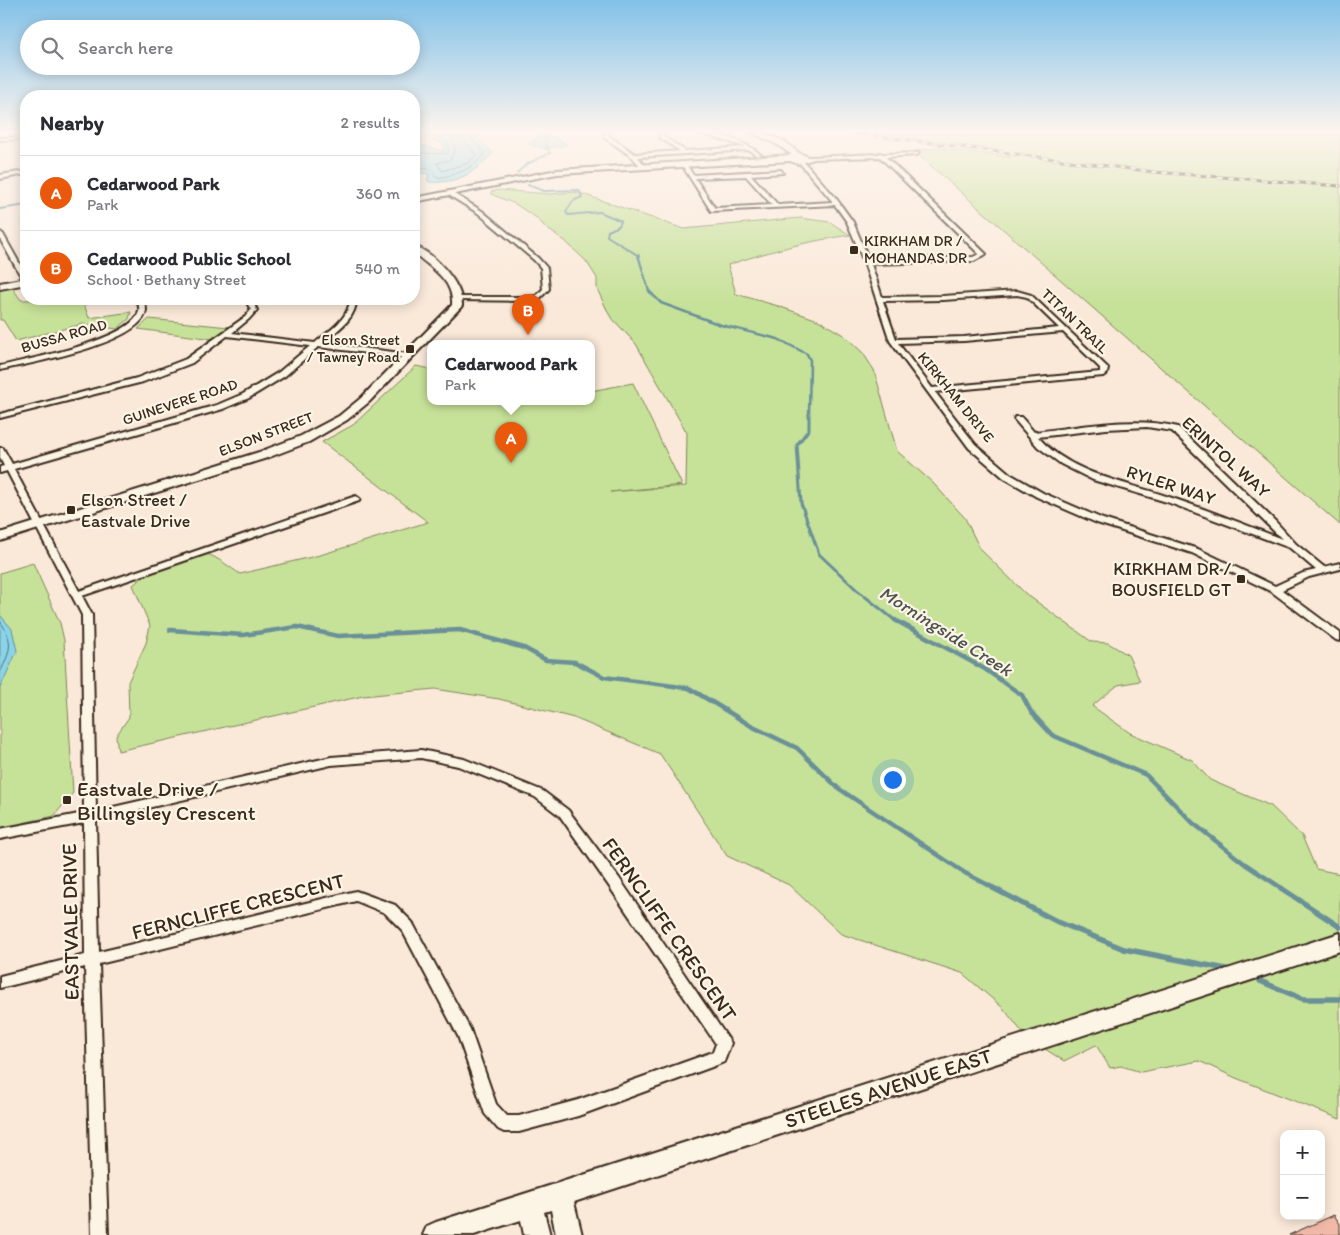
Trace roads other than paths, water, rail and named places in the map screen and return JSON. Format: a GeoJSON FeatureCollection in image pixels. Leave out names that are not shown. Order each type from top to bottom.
{"type":"FeatureCollection","features":[{"type":"Feature","properties":{"kind":"street"},"geometry":{"type":"LineString","coordinates":[[420,199],[461,190]]}},
{"type":"Feature","properties":{"kind":"street"},"geometry":{"type":"LineString","coordinates":[[700,190],[712,210],[837,203]]}},
{"type":"Feature","properties":{"kind":"street"},"geometry":{"type":"LineString","coordinates":[[762,190],[777,207]]}},
{"type":"Feature","properties":{"kind":"street","name":"KIRKHAM DRIVE"},"geometry":{"type":"LineString","coordinates":[[825,190],[837,203],[850,222],[867,262],[893,341],[972,446],[1007,476],[1040,495],[1100,521],[1195,551],[1275,590],[1340,638]]}},
{"type":"Feature","properties":{"kind":"street"},"geometry":{"type":"LineString","coordinates":[[867,262],[974,259],[983,254],[917,190]]}},
{"type":"Feature","properties":{"kind":"street"},"geometry":{"type":"LineString","coordinates":[[420,254],[454,284],[459,299],[538,297],[546,289],[544,268],[536,259],[480,212],[449,192]]}},
{"type":"Feature","properties":{"kind":"street"},"geometry":{"type":"LineString","coordinates":[[0,234],[20,269]]}},
{"type":"Feature","properties":{"kind":"street"},"geometry":{"type":"LineString","coordinates":[[0,286],[20,281]]}},
{"type":"Feature","properties":{"kind":"street","name":"TITAN TRAIL"},"geometry":{"type":"LineString","coordinates":[[878,299],[943,298],[1017,293],[1029,296],[1104,368],[1103,374],[931,390]]}},
{"type":"Feature","properties":{"kind":"street","name":"ELSON STREET"},"geometry":{"type":"LineString","coordinates":[[0,537],[263,455],[305,439],[332,425],[357,407],[448,318],[457,306],[459,299]]}},
{"type":"Feature","properties":{"kind":"street","name":"BUSSA ROAD"},"geometry":{"type":"LineString","coordinates":[[0,368],[88,346],[119,334],[141,317],[143,310],[141,305]]}},
{"type":"Feature","properties":{"kind":"street"},"geometry":{"type":"LineString","coordinates":[[0,416],[140,380],[189,361],[227,334],[254,310],[251,305]]}},
{"type":"Feature","properties":{"kind":"street","name":"GUINEVERE ROAD"},"geometry":{"type":"LineString","coordinates":[[5,469],[220,407],[266,385],[343,322],[353,308],[353,305]]}},
{"type":"Feature","properties":{"kind":"street"},"geometry":{"type":"LineString","coordinates":[[893,341],[964,339],[1064,330]]}},
{"type":"Feature","properties":{"kind":"street"},"geometry":{"type":"LineString","coordinates":[[227,334],[409,356]]}},
{"type":"Feature","properties":{"kind":"street","name":"RYLER WAY"},"geometry":{"type":"LineString","coordinates":[[1018,419],[1041,445],[1064,462],[1096,478],[1170,500],[1293,546],[1322,570]]}},
{"type":"Feature","properties":{"kind":"street","name":"ERINTOL WAY"},"geometry":{"type":"LineString","coordinates":[[1032,435],[1149,424],[1169,426],[1203,455],[1293,546]]}},
{"type":"Feature","properties":{"kind":"street","name":"EASTVALE DRIVE"},"geometry":{"type":"LineString","coordinates":[[0,450],[5,469],[41,525],[87,615],[92,961],[100,1235]]}},
{"type":"Feature","properties":{"kind":"street"},"geometry":{"type":"LineString","coordinates":[[76,595],[356,499]]}},
{"type":"Feature","properties":{"kind":"street"},"geometry":{"type":"LineString","coordinates":[[1275,590],[1306,575],[1340,566]]}},
{"type":"Feature","properties":{"kind":"street","name":"FERNCLIFFE CRESCENT"},"geometry":{"type":"LineString","coordinates":[[90,817],[331,762],[422,754],[460,762],[539,794],[564,813],[614,882],[724,1043],[719,1057],[712,1060],[578,1108],[519,1124],[504,1124],[490,1109],[465,1034],[426,958],[407,926],[390,908],[356,896],[92,961]]}},
{"type":"Feature","properties":{"kind":"street"},"geometry":{"type":"LineString","coordinates":[[0,834],[90,817]]}},
{"type":"Feature","properties":{"kind":"street","name":"STEELES AVENUE EAST"},"geometry":{"type":"LineString","coordinates":[[436,1235],[1340,942]]}},
{"type":"Feature","properties":{"kind":"street"},"geometry":{"type":"LineString","coordinates":[[0,982],[92,961]]}},
{"type":"Feature","properties":{"kind":"street"},"geometry":{"type":"LineString","coordinates":[[560,1196],[569,1235]]}},
{"type":"Feature","properties":{"kind":"street"},"geometry":{"type":"LineString","coordinates":[[530,1206],[537,1235]]}},
{"type":"Feature","properties":{"kind":"water"},"geometry":{"type":"Polygon","coordinates":[[[0,615],[12,629],[17,651],[0,688],[0,615]]]}},
{"type":"Feature","properties":{"kind":"waterway","name":"Morningside Creek"},"geometry":{"type":"LineString","coordinates":[[540,190],[579,190],[582,197],[573,201],[566,212],[568,215],[600,212],[621,221],[619,226],[608,231],[607,236],[638,255]]}},
{"type":"Feature","properties":{"kind":"waterway","name":"Morningside Creek"},"geometry":{"type":"LineString","coordinates":[[0,209],[20,206]]}},
{"type":"Feature","properties":{"kind":"waterway","name":"Morningside Creek"},"geometry":{"type":"LineString","coordinates":[[638,255],[649,291],[661,303],[721,325],[778,339],[807,354],[810,360],[809,415]]}},
{"type":"Feature","properties":{"kind":"waterway","name":"Morningside Creek"},"geometry":{"type":"LineString","coordinates":[[809,415],[809,429],[797,445],[801,503],[819,554],[857,590],[897,622]]}},
{"type":"Feature","properties":{"kind":"waterway","name":"Morningside Creek"},"geometry":{"type":"LineString","coordinates":[[895,620],[983,668],[1022,695],[1031,712],[1052,735],[1146,775],[1193,823],[1245,864],[1283,889]]}},
{"type":"Feature","properties":{"kind":"waterway"},"geometry":{"type":"LineString","coordinates":[[170,630],[243,635],[297,627],[338,636],[460,630],[524,648],[546,660],[575,662],[604,677],[689,688],[753,727],[797,748],[838,788],[965,873],[996,889]]}},
{"type":"Feature","properties":{"kind":"waterway"},"geometry":{"type":"LineString","coordinates":[[993,888],[1058,922],[1124,949],[1231,970]]}},
{"type":"Feature","properties":{"kind":"waterway","name":"Morningside Creek"},"geometry":{"type":"LineString","coordinates":[[1281,888],[1340,927]]}},
{"type":"Feature","properties":{"kind":"waterway"},"geometry":{"type":"LineString","coordinates":[[1260,981],[1303,999],[1340,999]]}},
{"type":"Feature","properties":{"kind":"place","name":"KIRKHAM DR / MOHANDAS DR"},"geometry":{"type":"Point","coordinates":[854,250]}},
{"type":"Feature","properties":{"kind":"place","name":"Cedarwood Public School"},"geometry":{"type":"Point","coordinates":[528,335]}},
{"type":"Feature","properties":{"kind":"place","name":"Elson Street / Tawney Road"},"geometry":{"type":"Point","coordinates":[410,349]}},
{"type":"Feature","properties":{"kind":"place","name":"Cedarwood Park"},"geometry":{"type":"Point","coordinates":[511,463]}},
{"type":"Feature","properties":{"kind":"place","name":"Elson Street / Eastvale Drive"},"geometry":{"type":"Point","coordinates":[71,510]}},
{"type":"Feature","properties":{"kind":"place","name":"KIRKHAM DR / BOUSFIELD GT"},"geometry":{"type":"Point","coordinates":[1241,579]}},
{"type":"Feature","properties":{"kind":"place","name":"Eastvale Drive / Billingsley Crescent"},"geometry":{"type":"Point","coordinates":[67,800]}}]}
